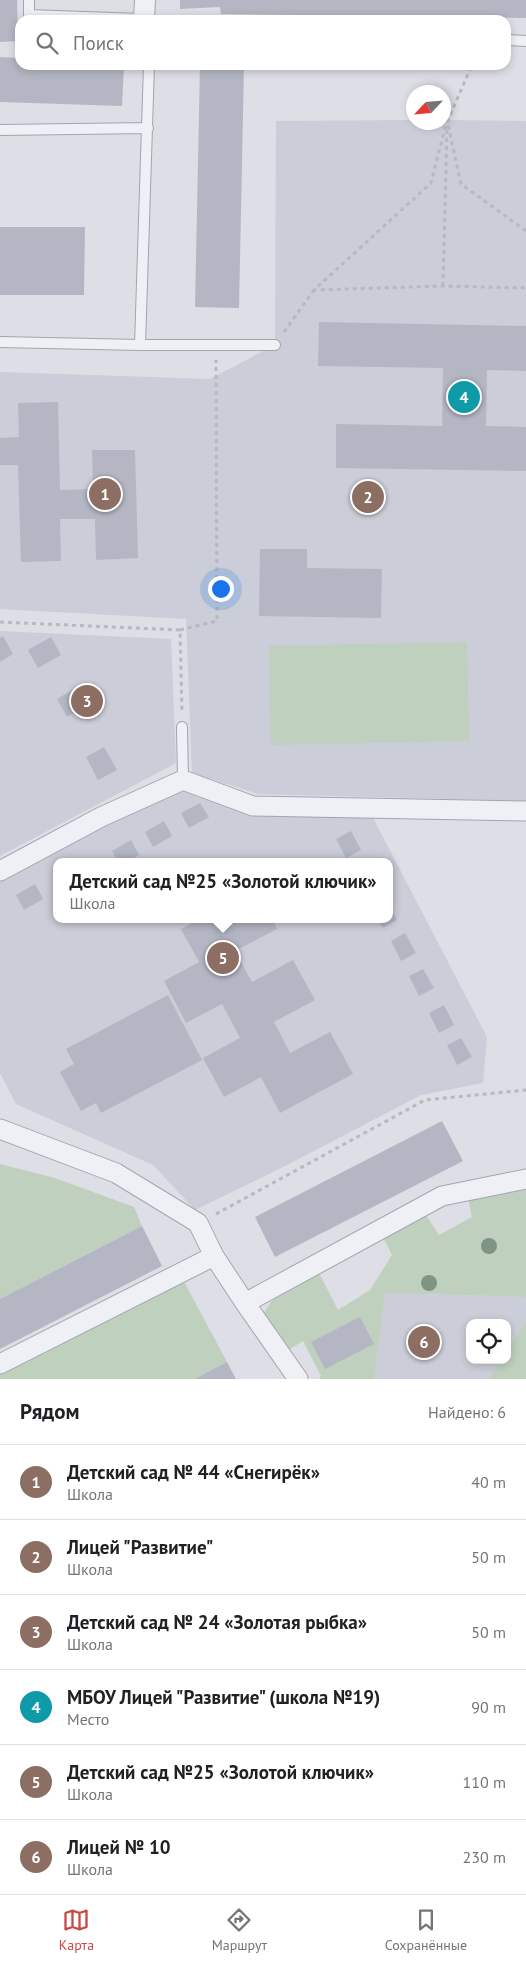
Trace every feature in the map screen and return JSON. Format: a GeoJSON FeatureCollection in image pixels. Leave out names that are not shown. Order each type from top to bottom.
{"type":"FeatureCollection","features":[{"type":"Feature","properties":{"kind":"street"},"geometry":{"type":"LineString","coordinates":[[0,871],[102,817],[183,780],[254,806],[526,811]]}},
{"type":"Feature","properties":{"kind":"street"},"geometry":{"type":"LineString","coordinates":[[0,1129],[116,1173],[198,1223],[214,1256],[298,1379]]}},
{"type":"Feature","properties":{"kind":"street"},"geometry":{"type":"LineString","coordinates":[[245,1304],[442,1196],[526,1179],[526,1166]]}},
{"type":"Feature","properties":{"kind":"street"},"geometry":{"type":"LineString","coordinates":[[0,1364],[214,1256]]}},
{"type":"Feature","properties":{"kind":"lane"},"geometry":{"type":"LineString","coordinates":[[29,0],[29,15]]}},
{"type":"Feature","properties":{"kind":"lane"},"geometry":{"type":"LineString","coordinates":[[139,15],[140,0]]}},
{"type":"Feature","properties":{"kind":"lane"},"geometry":{"type":"LineString","coordinates":[[149,15],[150,0]]}},
{"type":"Feature","properties":{"kind":"lane"},"geometry":{"type":"LineString","coordinates":[[511,40],[526,41]]}},
{"type":"Feature","properties":{"kind":"lane"},"geometry":{"type":"LineString","coordinates":[[140,345],[149,70]]}},
{"type":"Feature","properties":{"kind":"lane"},"geometry":{"type":"LineString","coordinates":[[0,130],[148,128]]}},
{"type":"Feature","properties":{"kind":"lane"},"geometry":{"type":"LineString","coordinates":[[0,342],[275,345]]}},
{"type":"Feature","properties":{"kind":"lane"},"geometry":{"type":"LineString","coordinates":[[182,727],[183,780]]}},
{"type":"Feature","properties":{"kind":"path"},"geometry":{"type":"LineString","coordinates":[[451,111],[470,70]]}},
{"type":"Feature","properties":{"kind":"path"},"geometry":{"type":"LineString","coordinates":[[275,345],[314,290],[431,183],[444,130]]}},
{"type":"Feature","properties":{"kind":"path"},"geometry":{"type":"LineString","coordinates":[[443,286],[447,130]]}},
{"type":"Feature","properties":{"kind":"path"},"geometry":{"type":"LineString","coordinates":[[449,130],[461,184],[526,231]]}},
{"type":"Feature","properties":{"kind":"path"},"geometry":{"type":"LineString","coordinates":[[314,290],[443,286],[526,288]]}},
{"type":"Feature","properties":{"kind":"path"},"geometry":{"type":"LineString","coordinates":[[0,622],[180,630],[217,621],[216,345]]}},
{"type":"Feature","properties":{"kind":"path"},"geometry":{"type":"LineString","coordinates":[[180,630],[182,727]]}},
{"type":"Feature","properties":{"kind":"path"},"geometry":{"type":"LineString","coordinates":[[198,1223],[425,1100],[526,1090]]}},
{"type":"Feature","properties":{"kind":"shaded area"},"geometry":{"type":"Polygon","coordinates":[[[406,120],[406,130],[451,130],[451,120],[526,121],[526,801],[258,794],[192,773],[186,619],[0,609],[0,372],[210,379],[275,345],[276,121],[406,120]]]}},
{"type":"Feature","properties":{"kind":"shaded area"},"geometry":{"type":"Polygon","coordinates":[[[0,631],[171,639],[176,763],[0,856],[0,631]]]}},
{"type":"Feature","properties":{"kind":"shaded area"},"geometry":{"type":"Polygon","coordinates":[[[182,786],[372,816],[487,1037],[483,1083],[421,1095],[289,1164],[195,1210],[153,1165],[16,1104],[0,1073],[0,879],[182,786]]]}},
{"type":"Feature","properties":{"kind":"shaded area"},"geometry":{"type":"Polygon","coordinates":[[[385,1293],[526,1297],[526,1379],[374,1379],[385,1293]]]}},
{"type":"Feature","properties":{"kind":"green space"},"geometry":{"type":"Polygon","coordinates":[[[467,642],[469,741],[271,745],[269,646],[467,642]]]}},
{"type":"Feature","properties":{"kind":"green space"},"geometry":{"type":"Polygon","coordinates":[[[0,1164],[55,1178],[134,1207],[142,1226],[0,1299],[0,1164]]]}},
{"type":"Feature","properties":{"kind":"green space"},"geometry":{"type":"Polygon","coordinates":[[[526,1186],[526,1297],[385,1293],[374,1379],[319,1379],[321,1376],[303,1341],[285,1352],[261,1317],[281,1288],[317,1269],[338,1310],[370,1290],[392,1255],[383,1237],[424,1212],[439,1235],[472,1217],[468,1198],[526,1186]]]}},
{"type":"Feature","properties":{"kind":"green space"},"geometry":{"type":"Polygon","coordinates":[[[183,1280],[227,1362],[194,1379],[0,1379],[0,1374],[183,1280]]]}},
{"type":"Feature","properties":{"kind":"green space"},"geometry":{"type":"Polygon","coordinates":[[[526,1322],[526,1379],[489,1379],[498,1364],[511,1364],[511,1345],[526,1322]]]}},
{"type":"Feature","properties":{"kind":"building"},"geometry":{"type":"Polygon","coordinates":[[[0,0],[17,0],[15,41],[0,42],[0,0]]]}},
{"type":"Feature","properties":{"kind":"building"},"geometry":{"type":"Polygon","coordinates":[[[180,0],[526,0],[526,18],[511,18],[511,15],[221,14],[220,7],[180,9],[180,0]]]}},
{"type":"Feature","properties":{"kind":"building"},"geometry":{"type":"Polygon","coordinates":[[[0,57],[15,58],[15,70],[124,70],[122,106],[0,102],[0,57]]]}},
{"type":"Feature","properties":{"kind":"building"},"geometry":{"type":"Polygon","coordinates":[[[200,70],[244,70],[239,308],[195,307],[200,70]]]}},
{"type":"Feature","properties":{"kind":"building"},"geometry":{"type":"Polygon","coordinates":[[[0,227],[85,227],[84,295],[0,295],[0,227]]]}},
{"type":"Feature","properties":{"kind":"building"},"geometry":{"type":"Polygon","coordinates":[[[319,322],[526,326],[526,371],[487,370],[486,426],[526,427],[526,471],[336,468],[336,424],[442,426],[443,368],[318,366],[319,322]]]}},
{"type":"Feature","properties":{"kind":"building"},"geometry":{"type":"Polygon","coordinates":[[[58,402],[60,490],[93,489],[92,450],[135,450],[138,558],[96,560],[95,519],[60,519],[61,561],[21,562],[18,465],[0,465],[0,438],[19,437],[18,403],[58,402]]]}},
{"type":"Feature","properties":{"kind":"building"},"geometry":{"type":"Polygon","coordinates":[[[260,549],[307,549],[307,568],[382,569],[381,618],[259,616],[260,549]]]}},
{"type":"Feature","properties":{"kind":"building"},"geometry":{"type":"Polygon","coordinates":[[[3,636],[13,654],[0,662],[0,638],[3,636]]]}},
{"type":"Feature","properties":{"kind":"building"},"geometry":{"type":"Polygon","coordinates":[[[51,637],[61,655],[38,668],[28,650],[51,637]]]}},
{"type":"Feature","properties":{"kind":"building"},"geometry":{"type":"Polygon","coordinates":[[[79,686],[89,704],[67,717],[57,699],[79,686]]]}},
{"type":"Feature","properties":{"kind":"building"},"geometry":{"type":"Polygon","coordinates":[[[104,747],[117,770],[98,780],[86,757],[104,747]]]}},
{"type":"Feature","properties":{"kind":"building"},"geometry":{"type":"Polygon","coordinates":[[[200,803],[209,817],[189,828],[181,813],[200,803]]]}},
{"type":"Feature","properties":{"kind":"building"},"geometry":{"type":"Polygon","coordinates":[[[164,821],[172,836],[153,847],[145,832],[164,821]]]}},
{"type":"Feature","properties":{"kind":"building"},"geometry":{"type":"Polygon","coordinates":[[[351,831],[361,850],[346,858],[336,839],[351,831]]]}},
{"type":"Feature","properties":{"kind":"building"},"geometry":{"type":"Polygon","coordinates":[[[131,840],[139,855],[134,858],[116,858],[112,851],[131,840]]]}},
{"type":"Feature","properties":{"kind":"building"},"geometry":{"type":"Polygon","coordinates":[[[35,884],[43,899],[24,910],[16,895],[35,884]]]}},
{"type":"Feature","properties":{"kind":"building"},"geometry":{"type":"Polygon","coordinates":[[[393,912],[397,920],[393,922],[393,912]]]}},
{"type":"Feature","properties":{"kind":"building"},"geometry":{"type":"Polygon","coordinates":[[[192,923],[274,923],[277,929],[235,951],[252,982],[293,960],[315,1000],[274,1022],[290,1053],[330,1032],[353,1074],[280,1113],[261,1077],[224,1097],[203,1058],[240,1038],[222,1004],[186,1023],[164,981],[199,962],[181,929],[192,923]]]}},
{"type":"Feature","properties":{"kind":"building"},"geometry":{"type":"Polygon","coordinates":[[[380,923],[392,923],[383,928],[380,923]]]}},
{"type":"Feature","properties":{"kind":"building"},"geometry":{"type":"Polygon","coordinates":[[[405,933],[416,953],[401,961],[391,941],[405,933]]]}},
{"type":"Feature","properties":{"kind":"building"},"geometry":{"type":"Polygon","coordinates":[[[423,969],[434,988],[419,996],[409,976],[423,969]]]}},
{"type":"Feature","properties":{"kind":"building"},"geometry":{"type":"Polygon","coordinates":[[[168,995],[202,1060],[101,1113],[96,1103],[81,1111],[60,1072],[74,1064],[66,1049],[168,995]]]}},
{"type":"Feature","properties":{"kind":"building"},"geometry":{"type":"Polygon","coordinates":[[[444,1005],[454,1025],[439,1033],[429,1013],[444,1005]]]}},
{"type":"Feature","properties":{"kind":"building"},"geometry":{"type":"Polygon","coordinates":[[[461,1038],[472,1057],[457,1065],[447,1045],[461,1038]]]}},
{"type":"Feature","properties":{"kind":"building"},"geometry":{"type":"Polygon","coordinates":[[[442,1121],[463,1161],[275,1257],[255,1217],[442,1121]]]}},
{"type":"Feature","properties":{"kind":"building"},"geometry":{"type":"Polygon","coordinates":[[[142,1226],[162,1266],[0,1349],[0,1299],[142,1226]]]}},
{"type":"Feature","properties":{"kind":"building"},"geometry":{"type":"Polygon","coordinates":[[[360,1317],[374,1344],[325,1369],[311,1342],[360,1317]]]}},
{"type":"Feature","properties":{"kind":"building"},"geometry":{"type":"Polygon","coordinates":[[[227,1362],[236,1379],[194,1379],[227,1362]]]}},
{"type":"Feature","properties":{"kind":"place","name":"МБОУ Лицей \"Развитие\" (школа №19)"},"geometry":{"type":"Point","coordinates":[464,397]}},
{"type":"Feature","properties":{"kind":"place","name":"Детский сад № 44 «Снегирёк»"},"geometry":{"type":"Point","coordinates":[105,494]}},
{"type":"Feature","properties":{"kind":"place","name":"Лицей \"Развитие\""},"geometry":{"type":"Point","coordinates":[368,497]}},
{"type":"Feature","properties":{"kind":"place","name":"Детский сад № 24 «Золотая рыбка»"},"geometry":{"type":"Point","coordinates":[87,701]}},
{"type":"Feature","properties":{"kind":"place","name":"Детский сад №25 «Золотой ключик»"},"geometry":{"type":"Point","coordinates":[223,958]}},
{"type":"Feature","properties":{"kind":"place","name":"Лицей № 10"},"geometry":{"type":"Point","coordinates":[424,1342]}}]}
